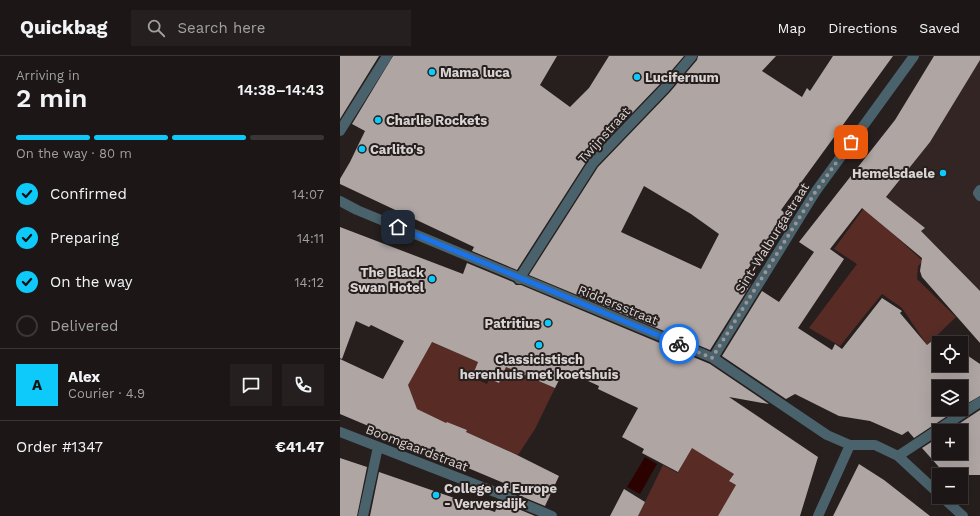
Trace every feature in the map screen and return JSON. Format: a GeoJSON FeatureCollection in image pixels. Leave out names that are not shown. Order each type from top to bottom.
{"type":"FeatureCollection","features":[{"type":"Feature","properties":{"kind":"street"},"geometry":{"type":"LineString","coordinates":[[340,131],[387,56]]}},
{"type":"Feature","properties":{"kind":"street","name":"Twijnstraat"},"geometry":{"type":"LineString","coordinates":[[519,279],[594,163],[665,88],[692,56]]}},
{"type":"Feature","properties":{"kind":"street","name":"Sint-Walburgastraat"},"geometry":{"type":"LineString","coordinates":[[712,358],[816,191],[914,56]]}},
{"type":"Feature","properties":{"kind":"street"},"geometry":{"type":"LineString","coordinates":[[980,190],[978,193],[980,196]]}},
{"type":"Feature","properties":{"kind":"street","name":"Riddersstraat"},"geometry":{"type":"LineString","coordinates":[[340,201],[357,210],[519,279],[712,358],[827,435],[850,445],[875,445],[898,456],[932,488]]}},
{"type":"Feature","properties":{"kind":"street"},"geometry":{"type":"LineString","coordinates":[[898,456],[980,402]]}},
{"type":"Feature","properties":{"kind":"street","name":"Boomgaardstraat"},"geometry":{"type":"LineString","coordinates":[[340,432],[495,492],[552,516]]}},
{"type":"Feature","properties":{"kind":"street"},"geometry":{"type":"LineString","coordinates":[[818,516],[850,445]]}},
{"type":"Feature","properties":{"kind":"street"},"geometry":{"type":"LineString","coordinates":[[363,516],[378,447]]}},
{"type":"Feature","properties":{"kind":"street"},"geometry":{"type":"LineString","coordinates":[[950,504],[963,516]]}},
{"type":"Feature","properties":{"kind":"shaded area","name":"Hemelsdaele"},"geometry":{"type":"Polygon","coordinates":[[[980,60],[980,321],[955,265],[922,232],[881,205],[930,141],[980,60]]]}},
{"type":"Feature","properties":{"kind":"shaded area"},"geometry":{"type":"Polygon","coordinates":[[[864,208],[923,261],[918,266],[917,279],[956,317],[936,336],[932,336],[932,340],[927,345],[902,308],[882,294],[840,346],[809,328],[857,264],[834,249],[864,208]]]}},
{"type":"Feature","properties":{"kind":"shaded area"},"geometry":{"type":"Polygon","coordinates":[[[431,342],[478,362],[472,377],[487,384],[489,379],[499,383],[506,367],[555,388],[535,429],[518,455],[466,432],[467,430],[447,422],[446,424],[415,408],[415,403],[410,391],[404,390],[431,342]]]}},
{"type":"Feature","properties":{"kind":"shaded area"},"geometry":{"type":"Polygon","coordinates":[[[692,447],[734,474],[729,481],[745,490],[718,516],[638,516],[663,465],[678,473],[692,447]]]}},
{"type":"Feature","properties":{"kind":"shaded area"},"geometry":{"type":"Polygon","coordinates":[[[645,457],[657,464],[640,494],[627,487],[645,457]]]}},
{"type":"Feature","properties":{"kind":"building"},"geometry":{"type":"Polygon","coordinates":[[[340,56],[379,56],[340,119],[340,56]]]}},
{"type":"Feature","properties":{"kind":"building"},"geometry":{"type":"Polygon","coordinates":[[[393,56],[557,56],[540,85],[570,107],[589,88],[609,56],[684,56],[660,84],[588,159],[517,270],[472,251],[474,247],[340,184],[340,179],[365,131],[352,124],[393,56]]]}},
{"type":"Feature","properties":{"kind":"building"},"geometry":{"type":"Polygon","coordinates":[[[698,56],[776,56],[762,71],[802,97],[807,88],[810,91],[833,56],[893,56],[781,210],[786,214],[754,259],[743,278],[751,284],[710,350],[529,275],[598,167],[670,92],[697,60],[698,56]],[[644,186],[621,232],[701,269],[719,234],[691,214],[644,186]]]}},
{"type":"Feature","properties":{"kind":"building"},"geometry":{"type":"Polygon","coordinates":[[[934,56],[980,56],[980,60],[930,142],[886,197],[925,228],[921,231],[980,291],[980,343],[922,277],[920,271],[922,258],[862,208],[830,249],[844,259],[798,328],[832,350],[835,344],[842,349],[882,298],[902,311],[900,313],[927,345],[932,341],[932,372],[968,372],[968,356],[980,364],[980,396],[968,403],[968,380],[932,380],[932,416],[947,416],[935,424],[932,424],[932,426],[914,438],[908,431],[902,435],[870,421],[839,416],[795,394],[786,399],[722,356],[762,291],[779,302],[814,252],[799,242],[895,120],[934,56]]]}},
{"type":"Feature","properties":{"kind":"building"},"geometry":{"type":"Polygon","coordinates":[[[340,227],[463,274],[467,263],[513,282],[516,285],[521,285],[710,364],[769,404],[729,397],[818,457],[800,516],[718,516],[736,485],[729,481],[734,474],[692,448],[678,472],[642,453],[644,449],[622,437],[638,408],[598,389],[599,386],[564,370],[555,388],[506,367],[499,383],[474,372],[478,362],[432,342],[408,385],[417,409],[446,423],[447,422],[467,430],[466,432],[559,476],[545,506],[504,489],[506,484],[340,414],[340,359],[383,379],[404,341],[371,325],[369,327],[356,321],[342,359],[340,358],[340,227]]]}},
{"type":"Feature","properties":{"kind":"building"},"geometry":{"type":"Polygon","coordinates":[[[980,410],[980,475],[968,475],[968,468],[940,468],[933,460],[968,460],[968,424],[959,424],[980,410]]]}},
{"type":"Feature","properties":{"kind":"building"},"geometry":{"type":"Polygon","coordinates":[[[932,442],[932,459],[922,448],[932,442]]]}},
{"type":"Feature","properties":{"kind":"building"},"geometry":{"type":"Polygon","coordinates":[[[340,458],[367,467],[357,516],[340,516],[340,458]]]}},
{"type":"Feature","properties":{"kind":"building"},"geometry":{"type":"Polygon","coordinates":[[[859,464],[884,480],[930,516],[833,516],[859,464]]]}},
{"type":"Feature","properties":{"kind":"building"},"geometry":{"type":"Polygon","coordinates":[[[379,472],[495,512],[499,501],[535,516],[370,516],[379,472]]]}},
{"type":"Feature","properties":{"kind":"building"},"geometry":{"type":"Polygon","coordinates":[[[624,489],[645,502],[638,516],[610,516],[624,489]]]}},
{"type":"Feature","properties":{"kind":"way so far"},"geometry":{"type":"LineString","coordinates":[[679,344],[712,358],[816,191],[851,142]]}},
{"type":"Feature","properties":{"kind":"place","name":"Mama luca"},"geometry":{"type":"Point","coordinates":[432,72]}},
{"type":"Feature","properties":{"kind":"place","name":"Lucifernum"},"geometry":{"type":"Point","coordinates":[637,77]}},
{"type":"Feature","properties":{"kind":"place","name":"Charlie Rockets"},"geometry":{"type":"Point","coordinates":[378,120]}},
{"type":"Feature","properties":{"kind":"place","name":"Carlito's"},"geometry":{"type":"Point","coordinates":[362,149]}},
{"type":"Feature","properties":{"kind":"place","name":"Hemelsdaele"},"geometry":{"type":"Point","coordinates":[943,173]}},
{"type":"Feature","properties":{"kind":"place","name":"The Black Swan Hotel"},"geometry":{"type":"Point","coordinates":[432,279]}},
{"type":"Feature","properties":{"kind":"place","name":"Patritius"},"geometry":{"type":"Point","coordinates":[548,323]}},
{"type":"Feature","properties":{"kind":"place","name":"Classicistisch herenhuis met koetshuis"},"geometry":{"type":"Point","coordinates":[539,345]}},
{"type":"Feature","properties":{"kind":"place","name":"College of Europe - Verversdijk"},"geometry":{"type":"Point","coordinates":[436,495]}},
{"type":"Feature","properties":{"kind":"route"},"geometry":{"type":"LineString","coordinates":[[398,227],[519,279],[679,344]]}}]}
